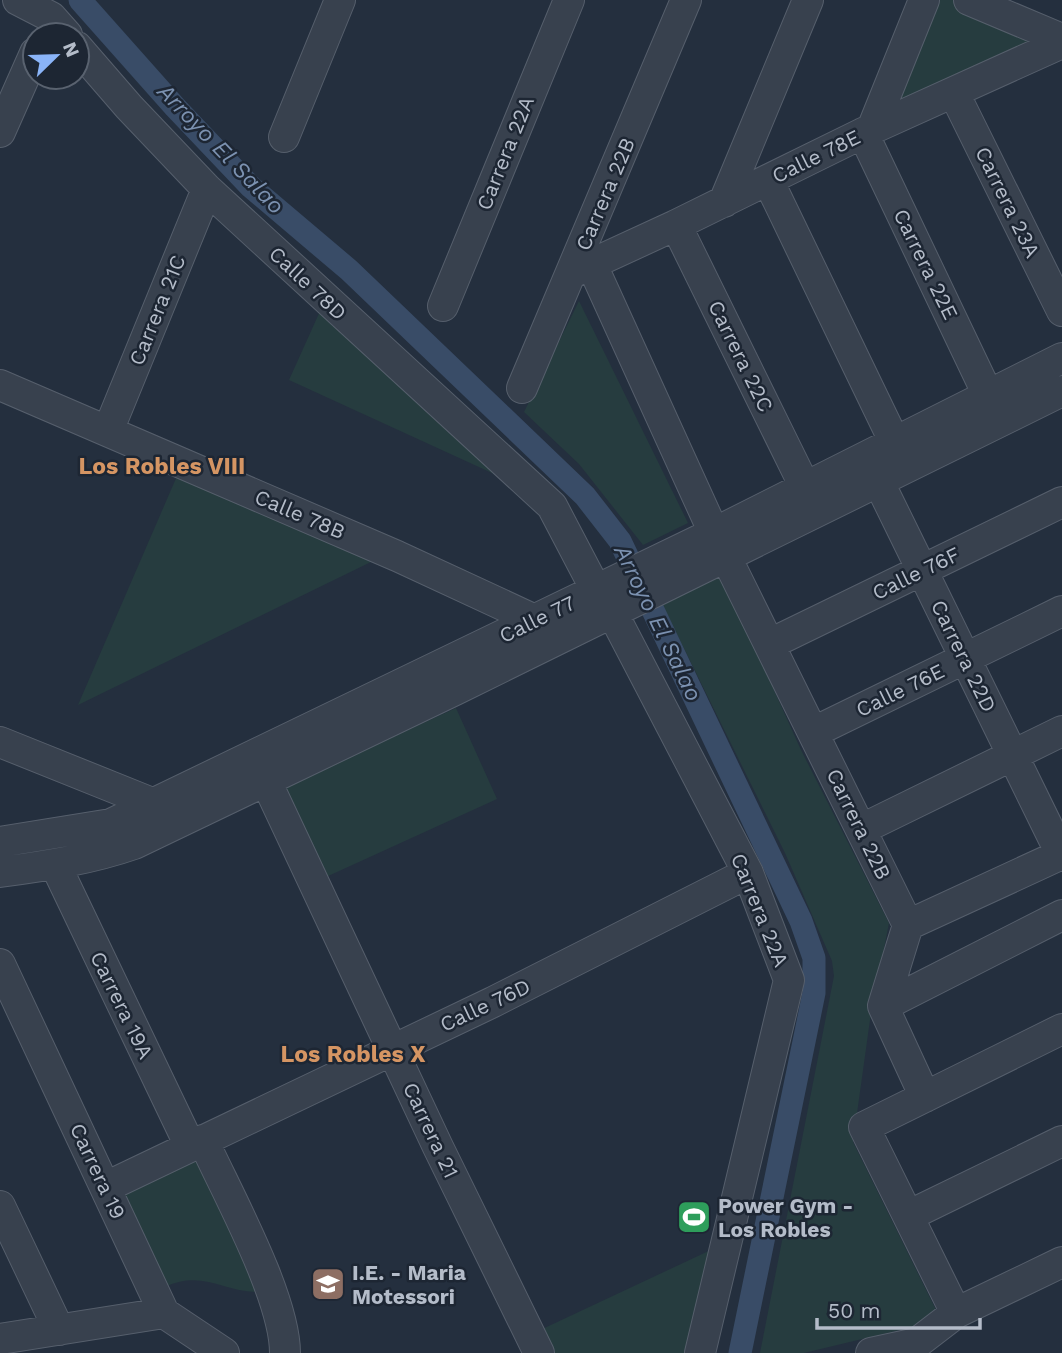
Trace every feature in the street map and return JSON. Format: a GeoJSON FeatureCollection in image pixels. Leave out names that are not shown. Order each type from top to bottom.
{"type":"FeatureCollection","features":[{"type":"Feature","properties":{"kind":"street"},"geometry":{"type":"LineString","coordinates":[[18,0],[43,21]]}},
{"type":"Feature","properties":{"kind":"street"},"geometry":{"type":"LineString","coordinates":[[284,137],[340,0]]}},
{"type":"Feature","properties":{"kind":"street","name":"Carrera 22A"},"geometry":{"type":"LineString","coordinates":[[443,306],[569,0]]}},
{"type":"Feature","properties":{"kind":"street","name":"Carrera 22B"},"geometry":{"type":"LineString","coordinates":[[522,388],[582,269],[686,0]]}},
{"type":"Feature","properties":{"kind":"street"},"geometry":{"type":"LineString","coordinates":[[724,202],[808,0]]}},
{"type":"Feature","properties":{"kind":"street"},"geometry":{"type":"LineString","coordinates":[[867,131],[924,0]]}},
{"type":"Feature","properties":{"kind":"street"},"geometry":{"type":"LineString","coordinates":[[970,0],[1023,10],[1060,49]]}},
{"type":"Feature","properties":{"kind":"street","name":"Calle 78E"},"geometry":{"type":"LineString","coordinates":[[582,269],[867,131],[1060,49]]}},
{"type":"Feature","properties":{"kind":"street","name":"Calle 78D"},"geometry":{"type":"LineString","coordinates":[[91,63],[207,189],[552,506]]}},
{"type":"Feature","properties":{"kind":"street"},"geometry":{"type":"LineString","coordinates":[[0,132],[21,84]]}},
{"type":"Feature","properties":{"kind":"street","name":"Carrera 23A"},"geometry":{"type":"LineString","coordinates":[[954,93],[1062,311]]}},
{"type":"Feature","properties":{"kind":"street","name":"Carrera 22E"},"geometry":{"type":"LineString","coordinates":[[867,131],[988,395]]}},
{"type":"Feature","properties":{"kind":"street"},"geometry":{"type":"LineString","coordinates":[[768,180],[895,443]]}},
{"type":"Feature","properties":{"kind":"street","name":"Carrera 21C"},"geometry":{"type":"LineString","coordinates":[[108,431],[207,189]]}},
{"type":"Feature","properties":{"kind":"street","name":"Carrera 22C"},"geometry":{"type":"LineString","coordinates":[[676,225],[805,487]]}},
{"type":"Feature","properties":{"kind":"street","name":"Carrera 22B"},"geometry":{"type":"LineString","coordinates":[[582,269],[908,925]]}},
{"type":"Feature","properties":{"kind":"street","name":"Calle 77"},"geometry":{"type":"LineString","coordinates":[[720,545],[805,487],[873,470],[895,443],[1062,358]]}},
{"type":"Feature","properties":{"kind":"street","name":"Calle 78B"},"geometry":{"type":"LineString","coordinates":[[0,385],[397,556],[542,632]]}},
{"type":"Feature","properties":{"kind":"street","name":"Calle 77"},"geometry":{"type":"LineString","coordinates":[[0,872],[108,853],[175,825],[266,781],[615,595],[873,470],[1062,390]]}},
{"type":"Feature","properties":{"kind":"street","name":"Carrera 22D"},"geometry":{"type":"LineString","coordinates":[[873,470],[1062,855]]}},
{"type":"Feature","properties":{"kind":"street","name":"Calle 76F"},"geometry":{"type":"LineString","coordinates":[[770,644],[1062,502]]}},
{"type":"Feature","properties":{"kind":"street","name":"Carrera 22A"},"geometry":{"type":"LineString","coordinates":[[552,506],[615,595],[748,873],[789,979],[700,1353]]}},
{"type":"Feature","properties":{"kind":"street","name":"Calle 76E"},"geometry":{"type":"LineString","coordinates":[[814,732],[1062,611]]}},
{"type":"Feature","properties":{"kind":"street","name":"Calle 77"},"geometry":{"type":"LineString","coordinates":[[0,842],[101,826],[253,754],[542,632]]}},
{"type":"Feature","properties":{"kind":"street"},"geometry":{"type":"LineString","coordinates":[[862,829],[1062,731]]}},
{"type":"Feature","properties":{"kind":"street"},"geometry":{"type":"LineString","coordinates":[[0,741],[152,803],[175,825]]}},
{"type":"Feature","properties":{"kind":"street","name":"Carrera 21"},"geometry":{"type":"LineString","coordinates":[[253,754],[394,1048],[438,1147],[539,1353]]}},
{"type":"Feature","properties":{"kind":"street"},"geometry":{"type":"LineString","coordinates":[[925,1097],[883,1006],[908,925],[1062,855]]}},
{"type":"Feature","properties":{"kind":"street","name":"Carrera 19A"},"geometry":{"type":"LineString","coordinates":[[55,864],[264,1275],[282,1328],[285,1353]]}},
{"type":"Feature","properties":{"kind":"street","name":"Calle 76D"},"geometry":{"type":"LineString","coordinates":[[106,1187],[585,957],[748,873]]}},
{"type":"Feature","properties":{"kind":"street"},"geometry":{"type":"LineString","coordinates":[[883,1006],[1062,915]]}},
{"type":"Feature","properties":{"kind":"street","name":"Carrera 19"},"geometry":{"type":"LineString","coordinates":[[0,964],[164,1313]]}},
{"type":"Feature","properties":{"kind":"street"},"geometry":{"type":"LineString","coordinates":[[957,1313],[864,1127],[1062,1030]]}},
{"type":"Feature","properties":{"kind":"street"},"geometry":{"type":"LineString","coordinates":[[908,1216],[1062,1141]]}},
{"type":"Feature","properties":{"kind":"street"},"geometry":{"type":"LineString","coordinates":[[0,1206],[60,1330]]}},
{"type":"Feature","properties":{"kind":"street"},"geometry":{"type":"LineString","coordinates":[[871,1353],[919,1348],[957,1313],[1062,1262]]}},
{"type":"Feature","properties":{"kind":"street"},"geometry":{"type":"LineString","coordinates":[[0,1339],[164,1313],[223,1353]]}},
{"type":"Feature","properties":{"kind":"green space"},"geometry":{"type":"Polygon","coordinates":[[[930,0],[957,0],[1051,43],[884,119],[930,0]]]}},
{"type":"Feature","properties":{"kind":"green space"},"geometry":{"type":"Polygon","coordinates":[[[579,301],[688,523],[643,545],[579,464],[524,412],[579,301]]]}},
{"type":"Feature","properties":{"kind":"green space"},"geometry":{"type":"Polygon","coordinates":[[[321,309],[516,484],[289,380],[321,309]]]}},
{"type":"Feature","properties":{"kind":"green space"},"geometry":{"type":"Polygon","coordinates":[[[177,476],[375,560],[78,705],[177,476]]]}},
{"type":"Feature","properties":{"kind":"green space"},"geometry":{"type":"Polygon","coordinates":[[[722,575],[801,750],[889,923],[870,1020],[853,1142],[941,1320],[804,1353],[760,1353],[834,976],[832,961],[785,853],[662,604],[722,575]]]}},
{"type":"Feature","properties":{"kind":"green space"},"geometry":{"type":"Polygon","coordinates":[[[456,708],[497,799],[326,877],[285,786],[456,708]]]}},
{"type":"Feature","properties":{"kind":"green space"},"geometry":{"type":"Polygon","coordinates":[[[197,1155],[260,1292],[191,1280],[165,1287],[119,1189],[197,1155]]]}},
{"type":"Feature","properties":{"kind":"green space"},"geometry":{"type":"Polygon","coordinates":[[[715,1248],[694,1353],[546,1353],[536,1332],[715,1248]]]}},
{"type":"Feature","properties":{"kind":"waterway","name":"Arroyo El Salao"},"geometry":{"type":"LineString","coordinates":[[80,0],[251,187],[349,270],[585,496],[620,541],[801,921],[814,958],[814,993],[740,1353]]}},
{"type":"Feature","properties":{"kind":"place","name":"Power Gym - Los Robles"},"geometry":{"type":"Point","coordinates":[694,1217]}},
{"type":"Feature","properties":{"kind":"place","name":"I.E. - Maria Motessori"},"geometry":{"type":"Point","coordinates":[328,1284]}},
{"type":"Feature","properties":{"kind":"district","name":"Los Robles VIII"},"geometry":{"type":"Point","coordinates":[162,466]}},
{"type":"Feature","properties":{"kind":"district","name":"Los Robles X"},"geometry":{"type":"Point","coordinates":[353,1054]}}]}
